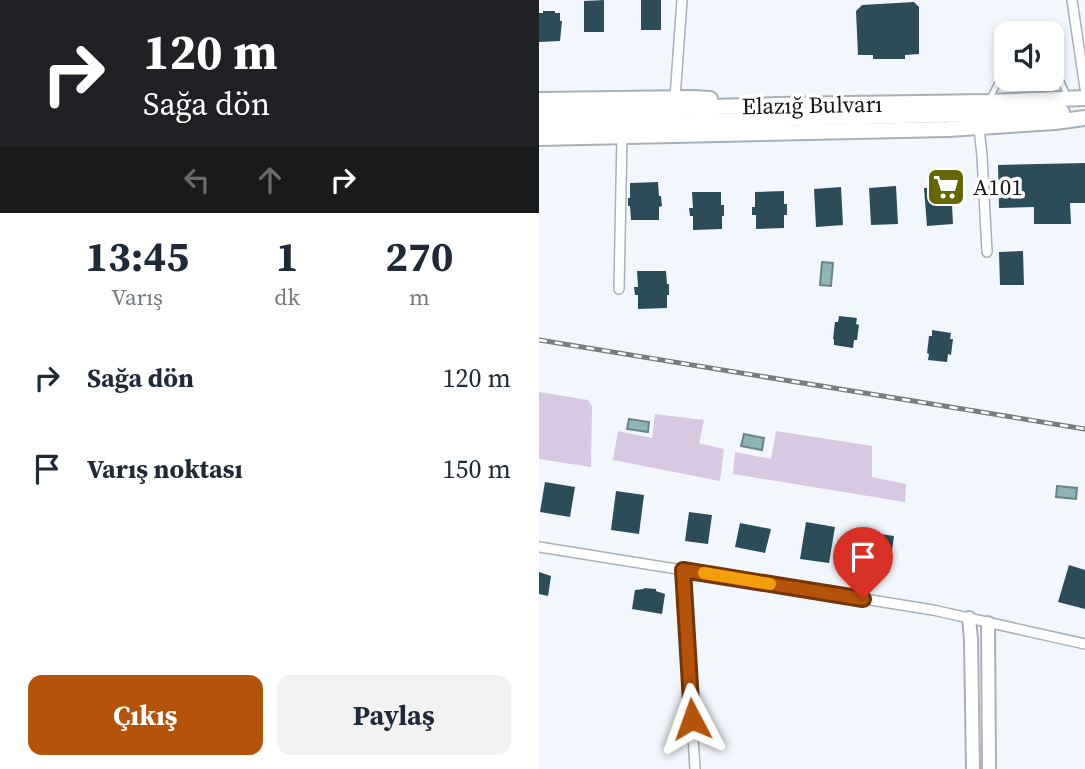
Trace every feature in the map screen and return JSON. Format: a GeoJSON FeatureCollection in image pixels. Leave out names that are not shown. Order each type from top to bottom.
{"type":"FeatureCollection","features":[{"type":"Feature","properties":{"kind":"highway"},"geometry":{"type":"LineString","coordinates":[[539,100],[693,98],[777,105]]}},
{"type":"Feature","properties":{"kind":"highway","name":"Elazığ Bulvarı"},"geometry":{"type":"LineString","coordinates":[[539,112],[1085,98]]}},
{"type":"Feature","properties":{"kind":"highway","name":"Elazığ Bulvarı"},"geometry":{"type":"LineString","coordinates":[[539,125],[1085,112]]}},
{"type":"Feature","properties":{"kind":"highway"},"geometry":{"type":"LineString","coordinates":[[539,138],[979,127],[1085,118]]}},
{"type":"Feature","properties":{"kind":"main road"},"geometry":{"type":"LineString","coordinates":[[969,618],[973,769]]}},
{"type":"Feature","properties":{"kind":"main road"},"geometry":{"type":"LineString","coordinates":[[988,623],[989,769]]}},
{"type":"Feature","properties":{"kind":"street"},"geometry":{"type":"LineString","coordinates":[[675,98],[682,0]]}},
{"type":"Feature","properties":{"kind":"street"},"geometry":{"type":"LineString","coordinates":[[1072,0],[1085,88]]}},
{"type":"Feature","properties":{"kind":"street"},"geometry":{"type":"LineString","coordinates":[[979,127],[987,252]]}},
{"type":"Feature","properties":{"kind":"street"},"geometry":{"type":"LineString","coordinates":[[619,289],[622,136]]}},
{"type":"Feature","properties":{"kind":"street"},"geometry":{"type":"LineString","coordinates":[[539,547],[920,608],[1085,644]]}},
{"type":"Feature","properties":{"kind":"street"},"geometry":{"type":"LineString","coordinates":[[683,570],[695,769]]}},
{"type":"Feature","properties":{"kind":"lane"},"geometry":{"type":"LineString","coordinates":[[1064,88],[1069,99]]}},
{"type":"Feature","properties":{"kind":"lane"},"geometry":{"type":"LineString","coordinates":[[988,102],[994,90]]}},
{"type":"Feature","properties":{"kind":"shaded area"},"geometry":{"type":"Polygon","coordinates":[[[539,392],[588,400],[592,406],[591,467],[539,459],[539,392]]]}},
{"type":"Feature","properties":{"kind":"shaded area"},"geometry":{"type":"Polygon","coordinates":[[[655,414],[704,420],[699,443],[724,449],[720,481],[613,460],[618,431],[652,438],[655,414]]]}},
{"type":"Feature","properties":{"kind":"shaded area"},"geometry":{"type":"Polygon","coordinates":[[[776,431],[872,446],[872,477],[906,484],[905,502],[733,474],[735,452],[771,459],[776,431]]]}},
{"type":"Feature","properties":{"kind":"water"},"geometry":{"type":"Polygon","coordinates":[[[822,262],[833,263],[831,286],[820,285],[822,262]]]}},
{"type":"Feature","properties":{"kind":"water"},"geometry":{"type":"Polygon","coordinates":[[[629,419],[649,422],[648,432],[627,429],[629,419]]]}},
{"type":"Feature","properties":{"kind":"water"},"geometry":{"type":"Polygon","coordinates":[[[744,434],[764,438],[762,450],[741,446],[744,434]]]}},
{"type":"Feature","properties":{"kind":"water"},"geometry":{"type":"Polygon","coordinates":[[[1057,486],[1077,488],[1076,499],[1056,497],[1057,486]]]}},
{"type":"Feature","properties":{"kind":"building"},"geometry":{"type":"Polygon","coordinates":[[[604,0],[604,32],[584,32],[584,1],[604,0]]]}},
{"type":"Feature","properties":{"kind":"building"},"geometry":{"type":"Polygon","coordinates":[[[641,0],[661,0],[661,30],[641,30],[641,0]]]}},
{"type":"Feature","properties":{"kind":"building"},"geometry":{"type":"Polygon","coordinates":[[[914,2],[919,7],[919,54],[905,55],[905,59],[873,59],[873,55],[858,55],[856,11],[862,5],[914,2]]]}},
{"type":"Feature","properties":{"kind":"building"},"geometry":{"type":"Polygon","coordinates":[[[539,13],[560,13],[560,41],[539,42],[539,13]]]}},
{"type":"Feature","properties":{"kind":"building"},"geometry":{"type":"Polygon","coordinates":[[[1085,163],[1085,203],[1070,203],[1071,224],[1034,224],[1034,207],[999,208],[998,165],[1085,163]]]}},
{"type":"Feature","properties":{"kind":"building"},"geometry":{"type":"Polygon","coordinates":[[[658,182],[662,206],[659,207],[659,220],[631,220],[628,206],[630,183],[658,182]]]}},
{"type":"Feature","properties":{"kind":"building"},"geometry":{"type":"Polygon","coordinates":[[[896,186],[898,224],[871,225],[869,188],[896,186]]]}},
{"type":"Feature","properties":{"kind":"building"},"geometry":{"type":"Polygon","coordinates":[[[951,186],[953,224],[927,226],[924,188],[951,186]]]}},
{"type":"Feature","properties":{"kind":"building"},"geometry":{"type":"Polygon","coordinates":[[[841,187],[843,225],[816,227],[814,189],[841,187]]]}},
{"type":"Feature","properties":{"kind":"building"},"geometry":{"type":"Polygon","coordinates":[[[784,191],[787,215],[784,215],[784,228],[756,229],[756,215],[752,215],[755,192],[784,191]]]}},
{"type":"Feature","properties":{"kind":"building"},"geometry":{"type":"Polygon","coordinates":[[[692,192],[721,192],[721,205],[724,205],[722,229],[693,230],[693,216],[690,216],[689,208],[693,208],[692,192]]]}},
{"type":"Feature","properties":{"kind":"building"},"geometry":{"type":"Polygon","coordinates":[[[1023,251],[1024,285],[1000,285],[999,252],[1023,251]]]}},
{"type":"Feature","properties":{"kind":"building"},"geometry":{"type":"Polygon","coordinates":[[[637,271],[666,271],[669,284],[667,308],[638,309],[638,295],[635,295],[634,287],[638,287],[637,271]]]}},
{"type":"Feature","properties":{"kind":"building"},"geometry":{"type":"Polygon","coordinates":[[[839,316],[857,318],[857,340],[854,340],[853,348],[834,345],[835,322],[838,322],[839,316]]]}},
{"type":"Feature","properties":{"kind":"building"},"geometry":{"type":"Polygon","coordinates":[[[932,330],[951,333],[951,355],[948,354],[947,362],[928,360],[929,336],[932,336],[932,330]]]}},
{"type":"Feature","properties":{"kind":"building"},"geometry":{"type":"Polygon","coordinates":[[[545,482],[575,487],[570,517],[540,512],[545,482]]]}},
{"type":"Feature","properties":{"kind":"building"},"geometry":{"type":"Polygon","coordinates":[[[616,491],[644,495],[639,534],[611,530],[616,491]]]}},
{"type":"Feature","properties":{"kind":"building"},"geometry":{"type":"Polygon","coordinates":[[[689,512],[712,515],[708,544],[685,541],[689,512]]]}},
{"type":"Feature","properties":{"kind":"building"},"geometry":{"type":"Polygon","coordinates":[[[806,522],[835,527],[829,563],[800,559],[806,522]]]}},
{"type":"Feature","properties":{"kind":"building"},"geometry":{"type":"Polygon","coordinates":[[[740,523],[771,529],[765,553],[735,547],[740,523]]]}},
{"type":"Feature","properties":{"kind":"building"},"geometry":{"type":"Polygon","coordinates":[[[866,532],[894,536],[889,573],[860,569],[866,532]]]}},
{"type":"Feature","properties":{"kind":"building"},"geometry":{"type":"Polygon","coordinates":[[[1069,565],[1085,570],[1085,609],[1058,602],[1069,565]]]}},
{"type":"Feature","properties":{"kind":"building"},"geometry":{"type":"Polygon","coordinates":[[[539,572],[551,576],[548,596],[539,594],[539,572]]]}},
{"type":"Feature","properties":{"kind":"building"},"geometry":{"type":"Polygon","coordinates":[[[656,589],[665,594],[662,614],[632,609],[635,590],[656,589]]]}},
{"type":"Feature","properties":{"kind":"railway"},"geometry":{"type":"LineString","coordinates":[[539,340],[1085,429]]}},
{"type":"Feature","properties":{"kind":"slow traffic"},"geometry":{"type":"LineString","coordinates":[[704,573],[770,584]]}},
{"type":"Feature","properties":{"kind":"place","name":"A101"},"geometry":{"type":"Point","coordinates":[946,187]}},
{"type":"Feature","properties":{"kind":"route"},"geometry":{"type":"LineString","coordinates":[[692,719],[683,570],[863,599]]}}]}
